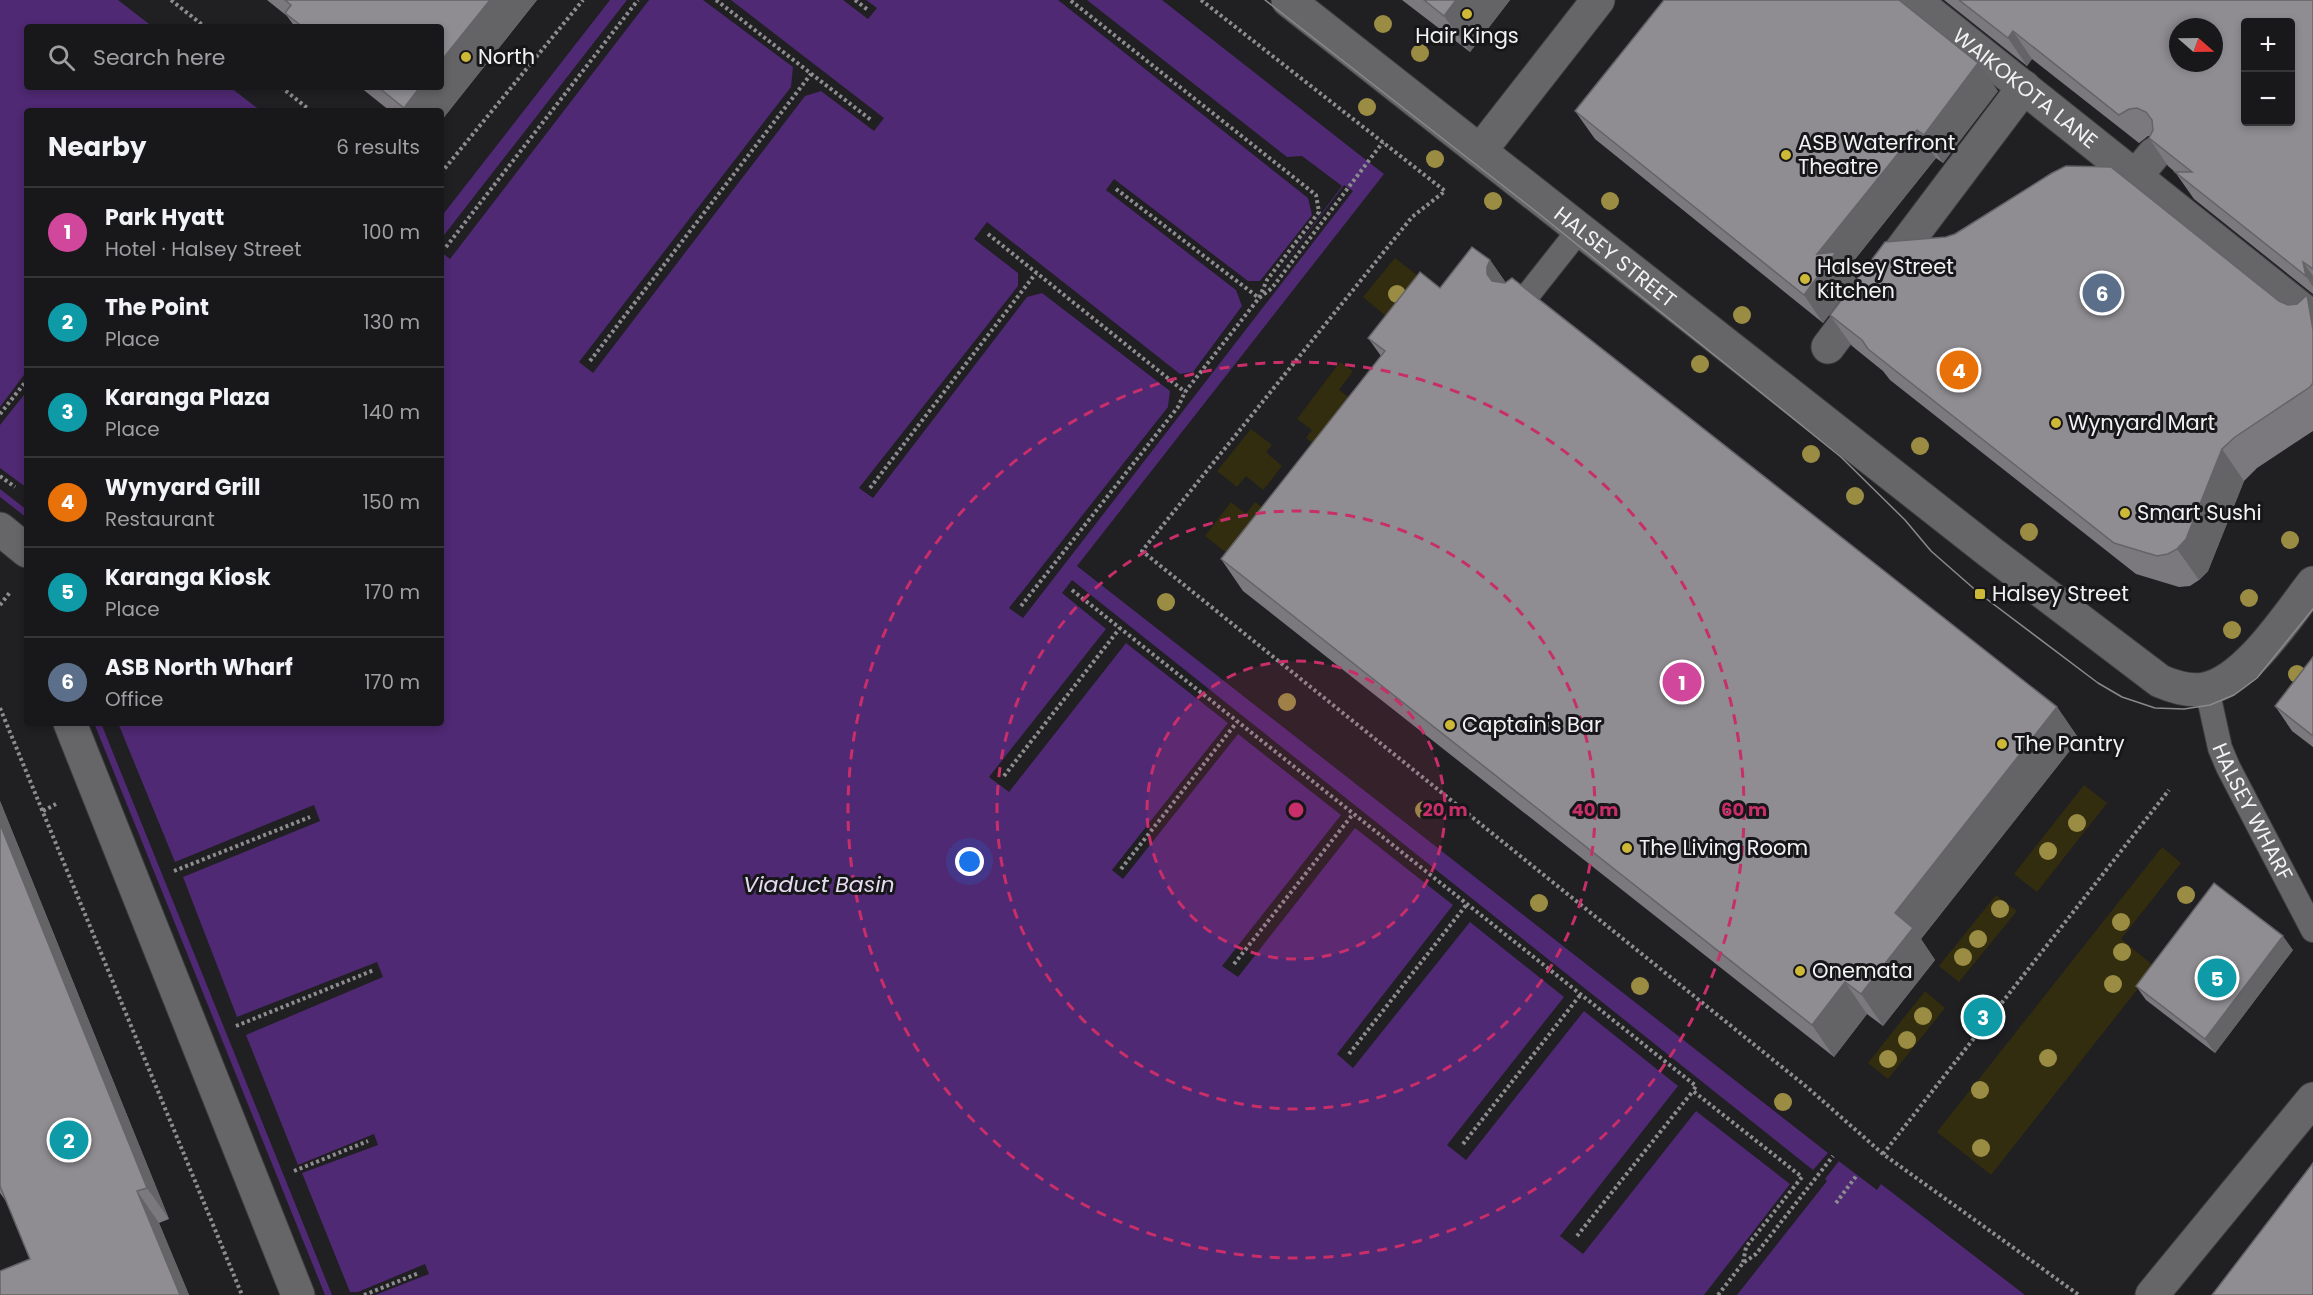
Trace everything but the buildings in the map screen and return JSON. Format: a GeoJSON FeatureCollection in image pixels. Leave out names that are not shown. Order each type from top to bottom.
{"type":"FeatureCollection","features":[{"type":"Feature","properties":{"kind":"street","name":"HALSEY STREET"},"geometry":{"type":"LineString","coordinates":[[1287,0],[2143,670],[2172,686],[2185,689],[2207,689]]}},
{"type":"Feature","properties":{"kind":"street"},"geometry":{"type":"LineString","coordinates":[[1480,151],[1598,0]]}},
{"type":"Feature","properties":{"kind":"street","name":"WAIKOKOTA LANE"},"geometry":{"type":"LineString","coordinates":[[1914,0],[2024,87],[2145,166],[2313,318]]}},
{"type":"Feature","properties":{"kind":"street"},"geometry":{"type":"LineString","coordinates":[[1828,347],[1989,124],[2024,87]]}},
{"type":"Feature","properties":{"kind":"street"},"geometry":{"type":"LineString","coordinates":[[0,529],[24,549]]}},
{"type":"Feature","properties":{"kind":"street"},"geometry":{"type":"LineString","coordinates":[[2207,689],[2229,679],[2256,655],[2313,584]]}},
{"type":"Feature","properties":{"kind":"street"},"geometry":{"type":"LineString","coordinates":[[71,726],[298,1295]]}},
{"type":"Feature","properties":{"kind":"street"},"geometry":{"type":"LineString","coordinates":[[2152,1295],[2313,1099]]}},
{"type":"Feature","properties":{"kind":"lane"},"geometry":{"type":"LineString","coordinates":[[1523,301],[1580,229]]}},
{"type":"Feature","properties":{"kind":"lane","name":"HALSEY WHARF"},"geometry":{"type":"LineString","coordinates":[[2207,689],[2220,748],[2228,767],[2313,930]]}},
{"type":"Feature","properties":{"kind":"path"},"geometry":{"type":"LineString","coordinates":[[171,0],[201,24]]}},
{"type":"Feature","properties":{"kind":"path"},"geometry":{"type":"LineString","coordinates":[[444,169],[583,0]]}},
{"type":"Feature","properties":{"kind":"path"},"geometry":{"type":"LineString","coordinates":[[446,247],[638,0]]}},
{"type":"Feature","properties":{"kind":"path"},"geometry":{"type":"LineString","coordinates":[[716,0],[871,120]]}},
{"type":"Feature","properties":{"kind":"path"},"geometry":{"type":"LineString","coordinates":[[855,0],[868,10]]}},
{"type":"Feature","properties":{"kind":"path"},"geometry":{"type":"LineString","coordinates":[[1070,0],[1316,195],[1318,212],[1267,280],[1259,298]]}},
{"type":"Feature","properties":{"kind":"path"},"geometry":{"type":"LineString","coordinates":[[1201,0],[1445,191],[1412,217],[1142,551],[1808,1088],[1883,1154],[2079,1295]]}},
{"type":"Feature","properties":{"kind":"path"},"geometry":{"type":"LineString","coordinates":[[590,361],[811,74]]}},
{"type":"Feature","properties":{"kind":"path"},"geometry":{"type":"LineString","coordinates":[[285,90],[307,108]]}},
{"type":"Feature","properties":{"kind":"path"},"geometry":{"type":"LineString","coordinates":[[1021,606],[1178,407],[1185,392],[1259,298],[1275,285],[1383,142]]}},
{"type":"Feature","properties":{"kind":"path"},"geometry":{"type":"LineString","coordinates":[[1116,189],[1259,298]]}},
{"type":"Feature","properties":{"kind":"path"},"geometry":{"type":"LineString","coordinates":[[988,234],[1185,392]]}},
{"type":"Feature","properties":{"kind":"path"},"geometry":{"type":"LineString","coordinates":[[870,488],[1036,273]]}},
{"type":"Feature","properties":{"kind":"path"},"geometry":{"type":"LineString","coordinates":[[0,414],[24,384]]}},
{"type":"Feature","properties":{"kind":"path"},"geometry":{"type":"LineString","coordinates":[[1072,590],[1696,1086],[1577,1236]]}},
{"type":"Feature","properties":{"kind":"path"},"geometry":{"type":"LineString","coordinates":[[1004,776],[1120,628]]}},
{"type":"Feature","properties":{"kind":"path"},"geometry":{"type":"LineString","coordinates":[[0,708],[242,1295]]}},
{"type":"Feature","properties":{"kind":"path"},"geometry":{"type":"LineString","coordinates":[[1121,869],[1237,722]]}},
{"type":"Feature","properties":{"kind":"path"},"geometry":{"type":"LineString","coordinates":[[1883,1154],[2169,790]]}},
{"type":"Feature","properties":{"kind":"path"},"geometry":{"type":"LineString","coordinates":[[1234,964],[1353,814]]}},
{"type":"Feature","properties":{"kind":"path"},"geometry":{"type":"LineString","coordinates":[[171,872],[310,817]]}},
{"type":"Feature","properties":{"kind":"path"},"geometry":{"type":"LineString","coordinates":[[1349,1054],[1467,904]]}},
{"type":"Feature","properties":{"kind":"path"},"geometry":{"type":"LineString","coordinates":[[234,1027],[374,970]]}},
{"type":"Feature","properties":{"kind":"path"},"geometry":{"type":"LineString","coordinates":[[1463,1144],[1581,994]]}},
{"type":"Feature","properties":{"kind":"path"},"geometry":{"type":"LineString","coordinates":[[1693,1091],[1802,1177],[1746,1246],[1743,1263]]}},
{"type":"Feature","properties":{"kind":"path"},"geometry":{"type":"LineString","coordinates":[[293,1172],[368,1141]]}},
{"type":"Feature","properties":{"kind":"path"},"geometry":{"type":"LineString","coordinates":[[1718,1295],[1743,1263],[1756,1254],[1833,1156]]}},
{"type":"Feature","properties":{"kind":"path"},"geometry":{"type":"LineString","coordinates":[[1836,1203],[1857,1175]]}},
{"type":"Feature","properties":{"kind":"path"},"geometry":{"type":"LineString","coordinates":[[364,1295],[419,1273]]}},
{"type":"Feature","properties":{"kind":"shaded area"},"geometry":{"type":"Polygon","coordinates":[[[1395,258],[1432,287],[1399,327],[1363,297],[1395,258]]]}},
{"type":"Feature","properties":{"kind":"shaded area"},"geometry":{"type":"Polygon","coordinates":[[[1340,362],[1353,371],[1339,390],[1356,403],[1321,450],[1306,438],[1312,430],[1297,419],[1340,362]]]}},
{"type":"Feature","properties":{"kind":"shaded area"},"geometry":{"type":"Polygon","coordinates":[[[1251,429],[1272,445],[1266,452],[1282,466],[1263,490],[1246,476],[1237,487],[1217,471],[1251,429]]]}},
{"type":"Feature","properties":{"kind":"shaded area"},"geometry":{"type":"Polygon","coordinates":[[[1231,502],[1246,514],[1255,502],[1272,515],[1237,561],[1205,536],[1231,502]]]}},
{"type":"Feature","properties":{"kind":"shaded area"},"geometry":{"type":"Polygon","coordinates":[[[2084,785],[2107,803],[2037,892],[2014,874],[2084,785]]]}},
{"type":"Feature","properties":{"kind":"shaded area"},"geometry":{"type":"Polygon","coordinates":[[[2162,847],[2181,863],[2121,939],[2155,967],[1991,1175],[1937,1132],[2162,847]]]}},
{"type":"Feature","properties":{"kind":"shaded area"},"geometry":{"type":"Polygon","coordinates":[[[1996,895],[2017,911],[1959,982],[1939,966],[1996,895]]]}},
{"type":"Feature","properties":{"kind":"shaded area"},"geometry":{"type":"Polygon","coordinates":[[[1925,991],[1945,1008],[1888,1079],[1868,1063],[1925,991]]]}},
{"type":"Feature","properties":{"kind":"water"},"geometry":{"type":"Polygon","coordinates":[[[0,0],[118,0],[149,24],[24,24],[24,90],[234,90],[257,108],[24,108],[24,516],[0,497],[0,0]]]}},
{"type":"Feature","properties":{"kind":"water","name":"Viaduct Basin"},"geometry":{"type":"Polygon","coordinates":[[[610,0],[1162,0],[1384,174],[1077,566],[1828,1153],[1877,1190],[1881,1184],[2025,1295],[325,1295],[95,726],[444,726],[444,213],[610,0]]]}},
{"type":"Feature","properties":{"kind":"pier"},"geometry":{"type":"Polygon","coordinates":[[[627,0],[649,0],[450,259],[444,254],[444,235],[627,0]]]}},
{"type":"Feature","properties":{"kind":"pier"},"geometry":{"type":"Polygon","coordinates":[[[703,0],[731,0],[884,118],[874,131],[821,91],[805,96],[593,373],[579,362],[791,87],[793,67],[703,0]]]}},
{"type":"Feature","properties":{"kind":"pier"},"geometry":{"type":"Polygon","coordinates":[[[843,0],[866,0],[877,8],[868,19],[843,0]]]}},
{"type":"Feature","properties":{"kind":"pier"},"geometry":{"type":"Polygon","coordinates":[[[1058,0],[1087,0],[1287,157],[1302,156],[1342,186],[1271,282],[1344,185],[1353,191],[1023,618],[1009,608],[1168,407],[1170,391],[1042,293],[1027,297],[873,498],[859,488],[1018,286],[1018,273],[974,239],[987,222],[1180,374],[1193,372],[1242,306],[1236,290],[1106,190],[1114,179],[1248,281],[1260,281],[1312,215],[1308,198],[1058,0]]]}},
{"type":"Feature","properties":{"kind":"pier"},"geometry":{"type":"Polygon","coordinates":[[[24,375],[24,395],[0,425],[0,407],[24,375]]]}},
{"type":"Feature","properties":{"kind":"pier"},"geometry":{"type":"Polygon","coordinates":[[[0,468],[24,486],[24,508],[0,489],[0,468]]]}},
{"type":"Feature","properties":{"kind":"pier"},"geometry":{"type":"Polygon","coordinates":[[[1072,580],[1813,1170],[1828,1153],[1839,1161],[1825,1179],[1827,1181],[1737,1295],[1704,1295],[1790,1184],[1696,1111],[1583,1254],[1560,1236],[1678,1086],[1584,1011],[1466,1160],[1447,1145],[1564,997],[1470,922],[1353,1068],[1337,1054],[1453,905],[1355,828],[1238,977],[1222,966],[1341,815],[1238,734],[1123,879],[1112,870],[1228,723],[1126,643],[1009,792],[989,777],[1106,629],[1062,593],[1072,580]]]}},
{"type":"Feature","properties":{"kind":"pier"},"geometry":{"type":"Polygon","coordinates":[[[102,726],[119,726],[175,862],[314,805],[320,821],[183,877],[237,1017],[377,962],[383,977],[246,1035],[298,1165],[374,1134],[378,1145],[302,1173],[350,1292],[358,1292],[425,1264],[429,1274],[375,1295],[332,1295],[102,726]]]}},
{"type":"Feature","properties":{"kind":"tram line"},"geometry":{"type":"LineString","coordinates":[[1265,0],[1538,213],[1841,457],[1905,520],[1931,551],[1980,594],[2098,683],[2122,697],[2155,708],[2184,709],[2210,705],[2234,695],[2257,678],[2313,609]]}},
{"type":"Feature","properties":{"kind":"place","name":"Hair Kings"},"geometry":{"type":"Point","coordinates":[1467,14]}},
{"type":"Feature","properties":{"kind":"place","name":"North"},"geometry":{"type":"Point","coordinates":[466,57]}},
{"type":"Feature","properties":{"kind":"place","name":"ASB Waterfront Theatre"},"geometry":{"type":"Point","coordinates":[1786,155]}},
{"type":"Feature","properties":{"kind":"place","name":"Halsey Street Kitchen"},"geometry":{"type":"Point","coordinates":[1805,279]}},
{"type":"Feature","properties":{"kind":"place","name":"ASB North Wharf"},"geometry":{"type":"Point","coordinates":[2102,293]}},
{"type":"Feature","properties":{"kind":"place","name":"Wynyard Grill"},"geometry":{"type":"Point","coordinates":[1959,370]}},
{"type":"Feature","properties":{"kind":"place","name":"Wynyard Mart"},"geometry":{"type":"Point","coordinates":[2056,423]}},
{"type":"Feature","properties":{"kind":"place","name":"Smart Sushi"},"geometry":{"type":"Point","coordinates":[2125,513]}},
{"type":"Feature","properties":{"kind":"place","name":"Halsey Street"},"geometry":{"type":"Point","coordinates":[1980,594]}},
{"type":"Feature","properties":{"kind":"place","name":"Park Hyatt"},"geometry":{"type":"Point","coordinates":[1682,682]}},
{"type":"Feature","properties":{"kind":"place","name":"Captain's Bar"},"geometry":{"type":"Point","coordinates":[1450,725]}},
{"type":"Feature","properties":{"kind":"place","name":"The Pantry"},"geometry":{"type":"Point","coordinates":[2002,744]}},
{"type":"Feature","properties":{"kind":"place","name":"The Living Room"},"geometry":{"type":"Point","coordinates":[1627,848]}},
{"type":"Feature","properties":{"kind":"place","name":"Onemata"},"geometry":{"type":"Point","coordinates":[1800,971]}},
{"type":"Feature","properties":{"kind":"place","name":"Karanga Kiosk"},"geometry":{"type":"Point","coordinates":[2217,978]}},
{"type":"Feature","properties":{"kind":"place","name":"Karanga Plaza"},"geometry":{"type":"Point","coordinates":[1983,1017]}},
{"type":"Feature","properties":{"kind":"place","name":"The Point"},"geometry":{"type":"Point","coordinates":[69,1140]}}]}
